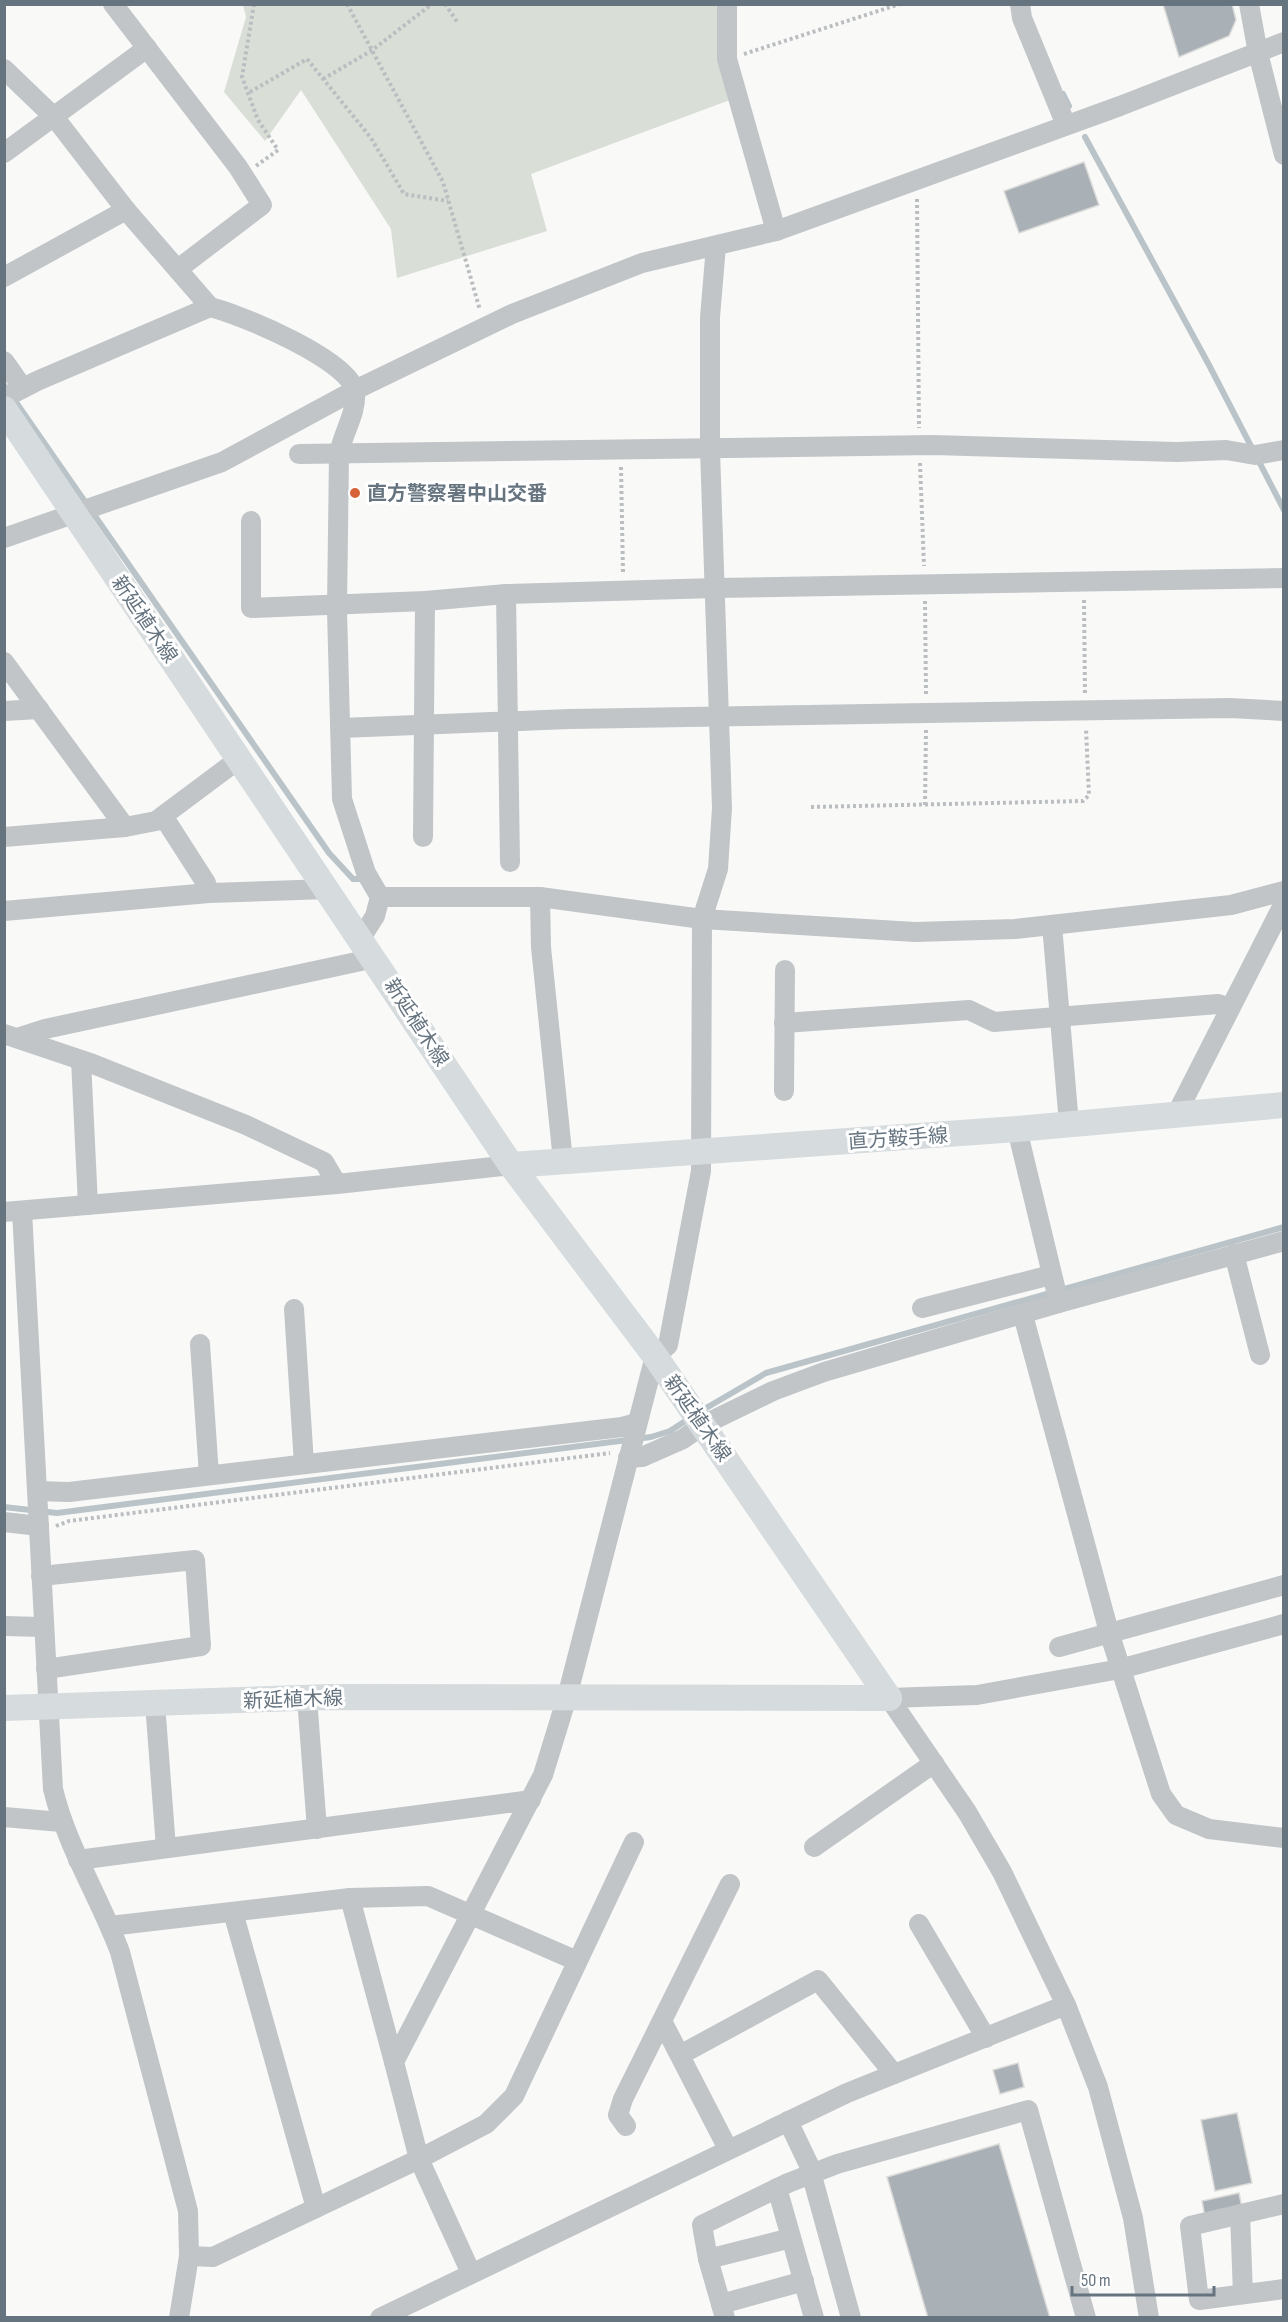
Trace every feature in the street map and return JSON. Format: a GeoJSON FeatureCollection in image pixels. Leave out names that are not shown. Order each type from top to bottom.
{"type":"FeatureCollection","features":[{"type":"Feature","properties":{"kind":"main road","name":"新延植木線"},"geometry":{"type":"LineString","coordinates":[[4,409],[512,1165],[655,1356],[890,1698]]}},
{"type":"Feature","properties":{"kind":"main road","name":"直方鞍手線"},"geometry":{"type":"LineString","coordinates":[[512,1165],[1017,1129],[1284,1105]]}},
{"type":"Feature","properties":{"kind":"main road","name":"新延植木線"},"geometry":{"type":"LineString","coordinates":[[4,1708],[307,1698],[890,1698]]}},
{"type":"Feature","properties":{"kind":"street"},"geometry":{"type":"LineString","coordinates":[[113,4],[244,175],[262,205],[178,269]]}},
{"type":"Feature","properties":{"kind":"street"},"geometry":{"type":"LineString","coordinates":[[1020,4],[1022,18],[1066,125]]}},
{"type":"Feature","properties":{"kind":"street"},"geometry":{"type":"LineString","coordinates":[[1249,4],[1258,53],[1284,155]]}},
{"type":"Feature","properties":{"kind":"street"},"geometry":{"type":"LineString","coordinates":[[722,8],[727,59],[776,231]]}},
{"type":"Feature","properties":{"kind":"street"},"geometry":{"type":"LineString","coordinates":[[4,538],[222,462],[355,390],[486,326],[642,263],[776,231],[1284,42]]}},
{"type":"Feature","properties":{"kind":"street"},"geometry":{"type":"LineString","coordinates":[[4,153],[55,118],[147,48]]}},
{"type":"Feature","properties":{"kind":"street"},"geometry":{"type":"LineString","coordinates":[[4,69],[55,118],[126,210],[210,307],[230,312],[324,357],[346,376],[355,390],[352,417],[342,433],[339,454],[337,604],[342,799],[366,873],[380,897],[368,948],[11,1036]]}},
{"type":"Feature","properties":{"kind":"street"},"geometry":{"type":"LineString","coordinates":[[4,277],[126,210]]}},
{"type":"Feature","properties":{"kind":"street"},"geometry":{"type":"LineString","coordinates":[[394,2062],[543,1775],[567,1697],[655,1356],[668,1345],[701,1171],[702,919],[718,868],[722,808],[710,450],[710,317],[716,246]]}},
{"type":"Feature","properties":{"kind":"street"},"geometry":{"type":"LineString","coordinates":[[4,398],[210,307]]}},
{"type":"Feature","properties":{"kind":"street"},"geometry":{"type":"LineString","coordinates":[[4,361],[23,388]]}},
{"type":"Feature","properties":{"kind":"street"},"geometry":{"type":"LineString","coordinates":[[299,454],[710,450],[919,445],[1177,452],[1226,450],[1255,455],[1284,450]]}},
{"type":"Feature","properties":{"kind":"street"},"geometry":{"type":"LineString","coordinates":[[251,521],[251,608],[425,601],[506,594],[1284,578]]}},
{"type":"Feature","properties":{"kind":"street"},"geometry":{"type":"LineString","coordinates":[[506,594],[510,722],[510,862]]}},
{"type":"Feature","properties":{"kind":"street"},"geometry":{"type":"LineString","coordinates":[[423,837],[425,601]]}},
{"type":"Feature","properties":{"kind":"street"},"geometry":{"type":"LineString","coordinates":[[4,662],[126,827]]}},
{"type":"Feature","properties":{"kind":"street"},"geometry":{"type":"LineString","coordinates":[[341,728],[720,717],[1230,708],[1284,711]]}},
{"type":"Feature","properties":{"kind":"street"},"geometry":{"type":"LineString","coordinates":[[4,711],[39,709]]}},
{"type":"Feature","properties":{"kind":"street"},"geometry":{"type":"LineString","coordinates":[[4,837],[145,825],[163,816],[239,759]]}},
{"type":"Feature","properties":{"kind":"street"},"geometry":{"type":"LineString","coordinates":[[163,816],[206,883],[209,893]]}},
{"type":"Feature","properties":{"kind":"street"},"geometry":{"type":"LineString","coordinates":[[4,911],[209,893],[328,889]]}},
{"type":"Feature","properties":{"kind":"street"},"geometry":{"type":"LineString","coordinates":[[380,897],[540,897],[702,919],[915,932],[1015,929],[1052,925],[1231,904],[1284,891]]}},
{"type":"Feature","properties":{"kind":"street"},"geometry":{"type":"LineString","coordinates":[[540,897],[541,947],[562,1161]]}},
{"type":"Feature","properties":{"kind":"street"},"geometry":{"type":"LineString","coordinates":[[1177,1113],[1284,903]]}},
{"type":"Feature","properties":{"kind":"street"},"geometry":{"type":"LineString","coordinates":[[1052,925],[1069,1124]]}},
{"type":"Feature","properties":{"kind":"street"},"geometry":{"type":"LineString","coordinates":[[784,1091],[785,970]]}},
{"type":"Feature","properties":{"kind":"street"},"geometry":{"type":"LineString","coordinates":[[784,1023],[969,1010],[994,1022],[1218,1004],[1230,1008]]}},
{"type":"Feature","properties":{"kind":"street"},"geometry":{"type":"LineString","coordinates":[[11,1036],[81,1060],[246,1125],[324,1162],[337,1184]]}},
{"type":"Feature","properties":{"kind":"street"},"geometry":{"type":"LineString","coordinates":[[81,1060],[88,1205]]}},
{"type":"Feature","properties":{"kind":"street"},"geometry":{"type":"LineString","coordinates":[[1017,1129],[1059,1303]]}},
{"type":"Feature","properties":{"kind":"street"},"geometry":{"type":"LineString","coordinates":[[179,2318],[189,2256],[188,2211],[120,1952],[61,1822],[53,1789],[42,1627],[37,1491],[13,1211],[337,1184],[512,1165]]}},
{"type":"Feature","properties":{"kind":"street"},"geometry":{"type":"LineString","coordinates":[[628,1458],[642,1457],[683,1439],[703,1425],[772,1391],[824,1372],[1059,1303],[1284,1241]]}},
{"type":"Feature","properties":{"kind":"street"},"geometry":{"type":"LineString","coordinates":[[1234,1254],[1260,1355]]}},
{"type":"Feature","properties":{"kind":"street"},"geometry":{"type":"LineString","coordinates":[[922,1308],[1051,1275]]}},
{"type":"Feature","properties":{"kind":"street"},"geometry":{"type":"LineString","coordinates":[[294,1309],[304,1464]]}},
{"type":"Feature","properties":{"kind":"street"},"geometry":{"type":"LineString","coordinates":[[1023,1315],[1109,1632],[1161,1794],[1176,1815],[1209,1829],[1284,1838]]}},
{"type":"Feature","properties":{"kind":"street"},"geometry":{"type":"LineString","coordinates":[[200,1344],[209,1475]]}},
{"type":"Feature","properties":{"kind":"street"},"geometry":{"type":"LineString","coordinates":[[37,1491],[69,1492],[610,1429],[637,1423]]}},
{"type":"Feature","properties":{"kind":"street"},"geometry":{"type":"LineString","coordinates":[[4,1522],[39,1526]]}},
{"type":"Feature","properties":{"kind":"street"},"geometry":{"type":"LineString","coordinates":[[40,1576],[195,1560],[201,1646],[46,1669]]}},
{"type":"Feature","properties":{"kind":"street"},"geometry":{"type":"LineString","coordinates":[[1059,1647],[1284,1585]]}},
{"type":"Feature","properties":{"kind":"street"},"geometry":{"type":"LineString","coordinates":[[890,1698],[977,1695],[1120,1669],[1284,1624]]}},
{"type":"Feature","properties":{"kind":"street"},"geometry":{"type":"LineString","coordinates":[[4,1626],[42,1627]]}},
{"type":"Feature","properties":{"kind":"street"},"geometry":{"type":"LineString","coordinates":[[307,1698],[317,1828]]}},
{"type":"Feature","properties":{"kind":"street"},"geometry":{"type":"LineString","coordinates":[[890,1698],[967,1812],[1002,1872],[1066,2005],[1098,2086],[1133,2218],[1149,2318]]}},
{"type":"Feature","properties":{"kind":"street"},"geometry":{"type":"LineString","coordinates":[[155,1702],[166,1848]]}},
{"type":"Feature","properties":{"kind":"street"},"geometry":{"type":"LineString","coordinates":[[814,1847],[934,1763]]}},
{"type":"Feature","properties":{"kind":"street"},"geometry":{"type":"LineString","coordinates":[[78,1860],[531,1800]]}},
{"type":"Feature","properties":{"kind":"street"},"geometry":{"type":"LineString","coordinates":[[4,1817],[61,1822]]}},
{"type":"Feature","properties":{"kind":"street"},"geometry":{"type":"LineString","coordinates":[[189,2256],[213,2257],[486,2124],[513,2096],[634,1842]]}},
{"type":"Feature","properties":{"kind":"street"},"geometry":{"type":"LineString","coordinates":[[626,2126],[618,2115],[622,2099],[730,1884]]}},
{"type":"Feature","properties":{"kind":"street"},"geometry":{"type":"LineString","coordinates":[[110,1926],[350,1898],[428,1896],[577,1962]]}},
{"type":"Feature","properties":{"kind":"street"},"geometry":{"type":"LineString","coordinates":[[350,1898],[418,2159],[471,2272]]}},
{"type":"Feature","properties":{"kind":"street"},"geometry":{"type":"LineString","coordinates":[[233,1912],[316,2208]]}},
{"type":"Feature","properties":{"kind":"street"},"geometry":{"type":"LineString","coordinates":[[918,1924],[986,2038]]}},
{"type":"Feature","properties":{"kind":"street"},"geometry":{"type":"LineString","coordinates":[[680,2055],[819,1980],[894,2074]]}},
{"type":"Feature","properties":{"kind":"street"},"geometry":{"type":"LineString","coordinates":[[380,2318],[471,2272],[789,2121],[894,2074],[1066,2005]]}},
{"type":"Feature","properties":{"kind":"street"},"geometry":{"type":"LineString","coordinates":[[662,2021],[728,2149]]}},
{"type":"Feature","properties":{"kind":"street"},"geometry":{"type":"LineString","coordinates":[[804,2282],[723,2311],[708,2259],[702,2225],[777,2188],[837,2164],[1028,2110],[1086,2318]]}},
{"type":"Feature","properties":{"kind":"street"},"geometry":{"type":"LineString","coordinates":[[789,2121],[812,2175],[851,2318]]}},
{"type":"Feature","properties":{"kind":"street"},"geometry":{"type":"LineString","coordinates":[[777,2188],[814,2318]]}},
{"type":"Feature","properties":{"kind":"street"},"geometry":{"type":"LineString","coordinates":[[1284,2204],[1190,2226],[1199,2300],[1284,2289]]}},
{"type":"Feature","properties":{"kind":"street"},"geometry":{"type":"LineString","coordinates":[[1240,2214],[1243,2294]]}},
{"type":"Feature","properties":{"kind":"street"},"geometry":{"type":"LineString","coordinates":[[708,2259],[791,2238]]}},
{"type":"Feature","properties":{"kind":"path"},"geometry":{"type":"LineString","coordinates":[[244,175],[278,150],[258,120],[250,92],[242,77],[254,4]]}},
{"type":"Feature","properties":{"kind":"path"},"geometry":{"type":"LineString","coordinates":[[347,4],[443,182],[486,326]]}},
{"type":"Feature","properties":{"kind":"path"},"geometry":{"type":"LineString","coordinates":[[323,79],[371,51],[432,4]]}},
{"type":"Feature","properties":{"kind":"path"},"geometry":{"type":"LineString","coordinates":[[445,4],[458,23]]}},
{"type":"Feature","properties":{"kind":"path"},"geometry":{"type":"LineString","coordinates":[[727,59],[900,4]]}},
{"type":"Feature","properties":{"kind":"path"},"geometry":{"type":"LineString","coordinates":[[250,92],[307,59],[371,138],[404,194],[448,201]]}},
{"type":"Feature","properties":{"kind":"path"},"geometry":{"type":"LineString","coordinates":[[918,180],[919,445],[927,714],[925,805]]}},
{"type":"Feature","properties":{"kind":"path"},"geometry":{"type":"LineString","coordinates":[[621,451],[623,591]]}},
{"type":"Feature","properties":{"kind":"path"},"geometry":{"type":"LineString","coordinates":[[811,807],[1083,801],[1089,795],[1085,711],[1084,581]]}},
{"type":"Feature","properties":{"kind":"path"},"geometry":{"type":"LineString","coordinates":[[39,1526],[50,1527],[69,1521],[615,1452],[628,1458]]}},
{"type":"Feature","properties":{"kind":"shaded area"},"geometry":{"type":"Polygon","coordinates":[[[727,4],[738,97],[531,174],[547,231],[397,278],[391,229],[301,90],[265,141],[224,92],[246,17],[243,5],[727,4]]]}},
{"type":"Feature","properties":{"kind":"building"},"geometry":{"type":"Polygon","coordinates":[[[1163,4],[1232,4],[1236,20],[1229,36],[1179,57],[1163,4]]]}},
{"type":"Feature","properties":{"kind":"building"},"geometry":{"type":"Polygon","coordinates":[[[1084,162],[1099,205],[1019,233],[1004,191],[1084,162]]]}},
{"type":"Feature","properties":{"kind":"building"},"geometry":{"type":"Polygon","coordinates":[[[1018,2063],[1024,2087],[1000,2094],[993,2070],[1018,2063]]]}},
{"type":"Feature","properties":{"kind":"building"},"geometry":{"type":"Polygon","coordinates":[[[1237,2113],[1252,2183],[1215,2191],[1201,2120],[1237,2113]]]}},
{"type":"Feature","properties":{"kind":"building"},"geometry":{"type":"Polygon","coordinates":[[[999,2144],[1050,2318],[928,2318],[887,2177],[999,2144]]]}},
{"type":"Feature","properties":{"kind":"building"},"geometry":{"type":"Polygon","coordinates":[[[1239,2193],[1242,2208],[1205,2217],[1202,2201],[1239,2193]]]}},
{"type":"Feature","properties":{"kind":"waterway"},"geometry":{"type":"LineString","coordinates":[[1063,94],[1069,106]]}},
{"type":"Feature","properties":{"kind":"waterway"},"geometry":{"type":"LineString","coordinates":[[1085,137],[1209,365],[1284,510]]}},
{"type":"Feature","properties":{"kind":"waterway"},"geometry":{"type":"LineString","coordinates":[[4,385],[329,853],[353,879],[359,879]]}},
{"type":"Feature","properties":{"kind":"waterway"},"geometry":{"type":"LineString","coordinates":[[701,1411],[766,1373],[1284,1227]]}},
{"type":"Feature","properties":{"kind":"waterway"},"geometry":{"type":"LineString","coordinates":[[4,1507],[57,1513],[651,1437],[670,1431],[690,1418]]}},
{"type":"Feature","properties":{"kind":"place","name":"直方警察署中山交番"},"geometry":{"type":"Point","coordinates":[355,493]}}]}
